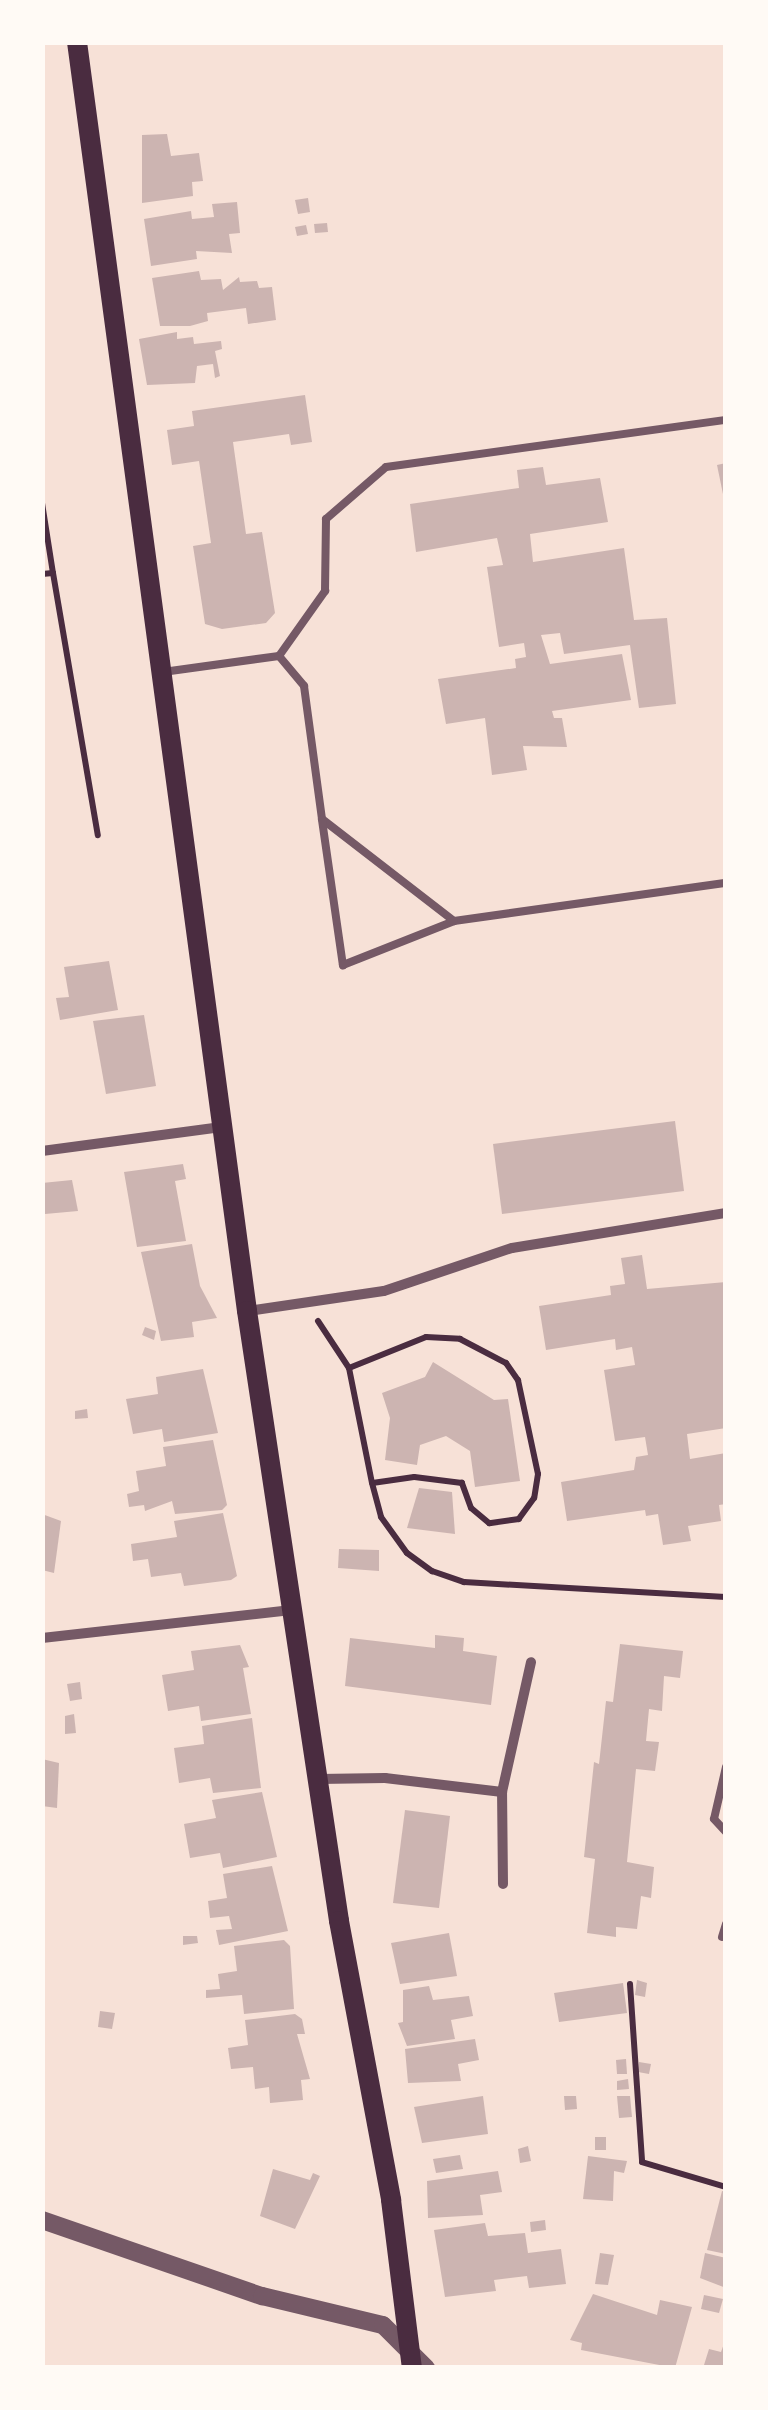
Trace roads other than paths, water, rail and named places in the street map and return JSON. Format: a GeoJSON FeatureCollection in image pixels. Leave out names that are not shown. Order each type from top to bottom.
{"type":"FeatureCollection","features":[{"type":"Feature","properties":{"kind":"main road"},"geometry":{"type":"LineString","coordinates":[[77,42],[247,1312],[319,1779],[416,2363]]}},
{"type":"Feature","properties":{"kind":"street"},"geometry":{"type":"LineString","coordinates":[[42,1152],[221,1127]]}},
{"type":"Feature","properties":{"kind":"street"},"geometry":{"type":"LineString","coordinates":[[247,1312],[384,1291],[512,1248],[726,1213]]}},
{"type":"Feature","properties":{"kind":"street"},"geometry":{"type":"LineString","coordinates":[[42,1638],[294,1610]]}},
{"type":"Feature","properties":{"kind":"street"},"geometry":{"type":"LineString","coordinates":[[503,1884],[502,1792],[531,1662]]}},
{"type":"Feature","properties":{"kind":"street"},"geometry":{"type":"LineString","coordinates":[[319,1779],[385,1778],[502,1792]]}},
{"type":"Feature","properties":{"kind":"street"},"geometry":{"type":"LineString","coordinates":[[42,2220],[262,2296],[384,2325],[416,2363]]}},
{"type":"Feature","properties":{"kind":"lane"},"geometry":{"type":"LineString","coordinates":[[159,673],[279,656],[325,591],[326,519],[386,466],[726,420]]}},
{"type":"Feature","properties":{"kind":"lane"},"geometry":{"type":"LineString","coordinates":[[279,656],[304,686],[343,965],[454,920],[726,884]]}},
{"type":"Feature","properties":{"kind":"lane"},"geometry":{"type":"LineString","coordinates":[[322,819],[454,920]]}},
{"type":"Feature","properties":{"kind":"lane"},"geometry":{"type":"LineString","coordinates":[[726,1767],[714,1818],[726,1832]]}},
{"type":"Feature","properties":{"kind":"lane"},"geometry":{"type":"LineString","coordinates":[[722,1938],[726,1924]]}}]}
